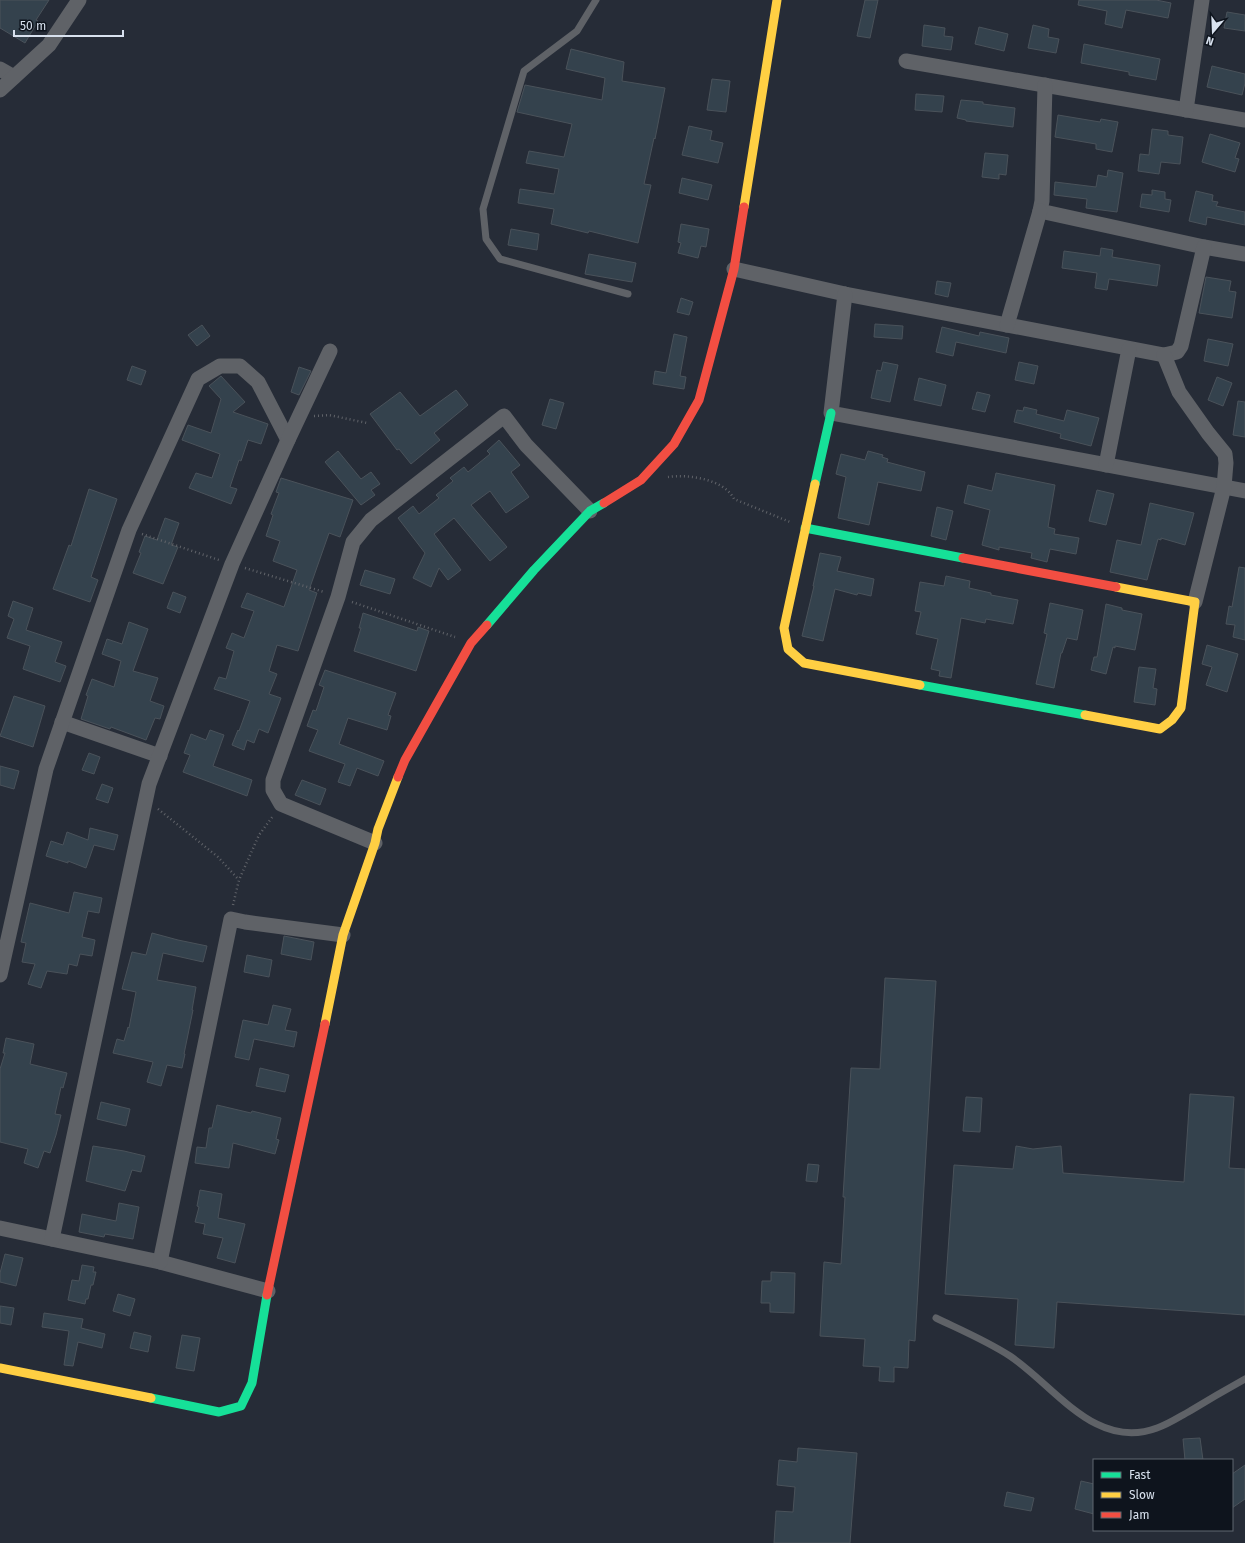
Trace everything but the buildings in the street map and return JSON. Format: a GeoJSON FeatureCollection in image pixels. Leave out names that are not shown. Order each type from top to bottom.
{"type":"FeatureCollection","features":[{"type":"Feature","properties":{"kind":"street"},"geometry":{"type":"LineString","coordinates":[[0,90],[48,45],[80,0]]}},
{"type":"Feature","properties":{"kind":"street"},"geometry":{"type":"LineString","coordinates":[[0,1368],[219,1412],[241,1406],[252,1383],[268,1291],[343,936],[375,843],[378,829],[405,760],[471,643],[534,570],[590,511],[641,480],[674,444],[699,400],[734,269],[777,0]]}},
{"type":"Feature","properties":{"kind":"street"},"geometry":{"type":"LineString","coordinates":[[1186,110],[1202,0]]}},
{"type":"Feature","properties":{"kind":"street"},"geometry":{"type":"LineString","coordinates":[[906,61],[1245,120]]}},
{"type":"Feature","properties":{"kind":"street"},"geometry":{"type":"LineString","coordinates":[[0,69],[14,77]]}},
{"type":"Feature","properties":{"kind":"street"},"geometry":{"type":"LineString","coordinates":[[1007,325],[1042,201],[1045,85]]}},
{"type":"Feature","properties":{"kind":"street"},"geometry":{"type":"LineString","coordinates":[[1040,211],[1204,247],[1245,254]]}},
{"type":"Feature","properties":{"kind":"street"},"geometry":{"type":"LineString","coordinates":[[734,269],[845,294],[1164,355],[1177,352],[1181,346],[1204,247]]}},
{"type":"Feature","properties":{"kind":"street"},"geometry":{"type":"LineString","coordinates":[[845,294],[831,413],[784,628],[788,649],[804,663],[1160,729],[1172,720],[1181,708],[1195,602],[1224,487],[1226,463],[1225,454],[1178,392],[1164,355]]}},
{"type":"Feature","properties":{"kind":"street"},"geometry":{"type":"LineString","coordinates":[[1106,465],[1129,349]]}},
{"type":"Feature","properties":{"kind":"street"},"geometry":{"type":"LineString","coordinates":[[52,1239],[149,784],[232,564],[330,352]]}},
{"type":"Feature","properties":{"kind":"street"},"geometry":{"type":"LineString","coordinates":[[0,975],[46,769],[129,530],[198,379],[220,366],[240,366],[258,382],[288,440]]}},
{"type":"Feature","properties":{"kind":"street"},"geometry":{"type":"LineString","coordinates":[[831,413],[1245,491]]}},
{"type":"Feature","properties":{"kind":"street"},"geometry":{"type":"LineString","coordinates":[[375,843],[281,804],[273,790],[273,780],[338,597],[353,542],[371,520],[504,416],[526,445],[590,511]]}},
{"type":"Feature","properties":{"kind":"street"},"geometry":{"type":"LineString","coordinates":[[805,528],[1195,602]]}},
{"type":"Feature","properties":{"kind":"street"},"geometry":{"type":"LineString","coordinates":[[62,722],[160,756]]}},
{"type":"Feature","properties":{"kind":"street"},"geometry":{"type":"LineString","coordinates":[[160,1262],[231,919],[343,936]]}},
{"type":"Feature","properties":{"kind":"street"},"geometry":{"type":"LineString","coordinates":[[0,1228],[160,1262],[268,1291]]}},
{"type":"Feature","properties":{"kind":"lane"},"geometry":{"type":"LineString","coordinates":[[596,0],[577,31],[524,71],[483,209],[486,239],[500,260],[628,294]]}},
{"type":"Feature","properties":{"kind":"lane"},"geometry":{"type":"LineString","coordinates":[[936,1318],[1009,1355],[1084,1417],[1102,1428],[1119,1432],[1138,1432],[1157,1428],[1245,1379]]}},
{"type":"Feature","properties":{"kind":"path"},"geometry":{"type":"LineString","coordinates":[[313,416],[329,415],[367,423]]}},
{"type":"Feature","properties":{"kind":"path"},"geometry":{"type":"LineString","coordinates":[[641,480],[676,476],[709,480],[730,491],[734,499],[805,528]]}},
{"type":"Feature","properties":{"kind":"path"},"geometry":{"type":"LineString","coordinates":[[129,530],[338,597],[471,643]]}},
{"type":"Feature","properties":{"kind":"path"},"geometry":{"type":"LineString","coordinates":[[146,800],[218,857],[239,880]]}},
{"type":"Feature","properties":{"kind":"path"},"geometry":{"type":"LineString","coordinates":[[231,919],[239,880],[259,835],[281,804]]}},
{"type":"Feature","properties":{"kind":"traffic: fast"},"geometry":{"type":"LineString","coordinates":[[815,484],[831,413]]}},
{"type":"Feature","properties":{"kind":"traffic: fast"},"geometry":{"type":"LineString","coordinates":[[487,625],[534,570],[590,511],[604,503]]}},
{"type":"Feature","properties":{"kind":"traffic: fast"},"geometry":{"type":"LineString","coordinates":[[805,528],[963,558]]}},
{"type":"Feature","properties":{"kind":"traffic: fast"},"geometry":{"type":"LineString","coordinates":[[920,685],[1085,715]]}},
{"type":"Feature","properties":{"kind":"traffic: fast"},"geometry":{"type":"LineString","coordinates":[[151,1398],[219,1412],[241,1406],[252,1383],[267,1295]]}},
{"type":"Feature","properties":{"kind":"traffic: slow"},"geometry":{"type":"LineString","coordinates":[[744,207],[777,0]]}},
{"type":"Feature","properties":{"kind":"traffic: slow"},"geometry":{"type":"LineString","coordinates":[[815,484],[784,628],[788,649],[804,663],[920,685]]}},
{"type":"Feature","properties":{"kind":"traffic: slow"},"geometry":{"type":"LineString","coordinates":[[1085,715],[1160,729],[1172,720],[1181,708],[1195,602],[1116,587]]}},
{"type":"Feature","properties":{"kind":"traffic: slow"},"geometry":{"type":"LineString","coordinates":[[325,1024],[343,935],[375,843],[378,829],[398,777]]}},
{"type":"Feature","properties":{"kind":"traffic: slow"},"geometry":{"type":"LineString","coordinates":[[0,1368],[151,1398]]}},
{"type":"Feature","properties":{"kind":"traffic: jam"},"geometry":{"type":"LineString","coordinates":[[604,503],[641,480],[674,444],[699,400],[734,269],[744,207]]}},
{"type":"Feature","properties":{"kind":"traffic: jam"},"geometry":{"type":"LineString","coordinates":[[963,558],[1116,587]]}},
{"type":"Feature","properties":{"kind":"traffic: jam"},"geometry":{"type":"LineString","coordinates":[[398,777],[405,760],[471,643],[487,625]]}},
{"type":"Feature","properties":{"kind":"traffic: jam"},"geometry":{"type":"LineString","coordinates":[[267,1295],[325,1024]]}}]}
